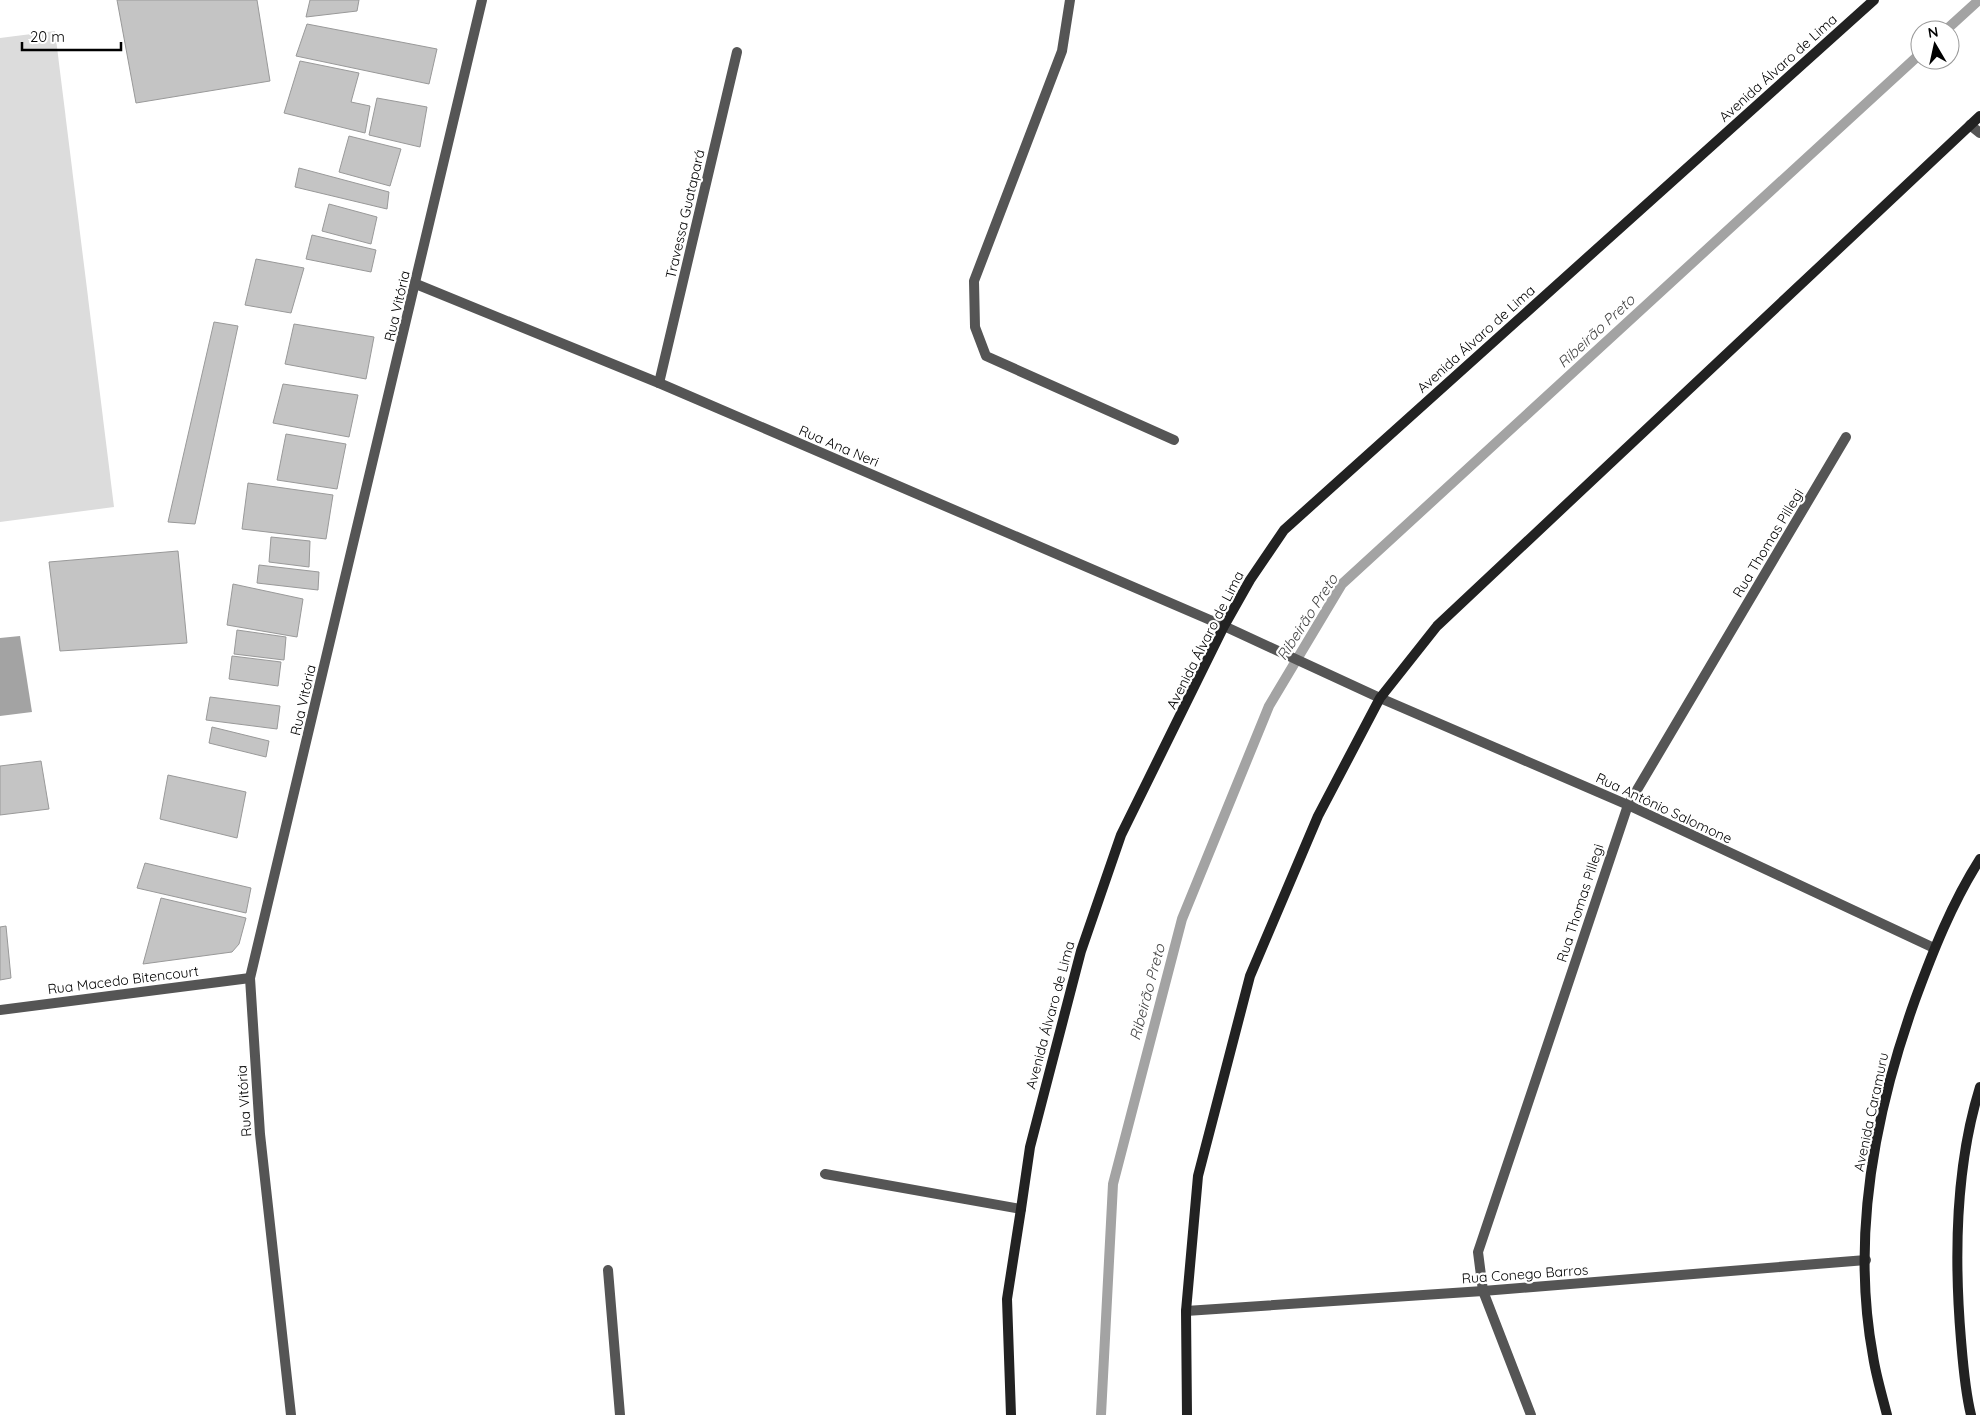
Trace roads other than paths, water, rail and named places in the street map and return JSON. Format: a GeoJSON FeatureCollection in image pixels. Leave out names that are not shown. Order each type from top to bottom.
{"type":"FeatureCollection","features":[{"type":"Feature","properties":{"kind":"street","name":"Rua Vitória"},"geometry":{"type":"LineString","coordinates":[[291,1415],[260,1134],[250,978],[482,0]]}},
{"type":"Feature","properties":{"kind":"street"},"geometry":{"type":"LineString","coordinates":[[1070,0],[1062,51],[974,282],[974,327],[986,356],[1174,440]]}},
{"type":"Feature","properties":{"kind":"street","name":"Avenida Álvaro de Lima"},"geometry":{"type":"LineString","coordinates":[[1011,1415],[1007,1299],[1030,1147],[1081,950],[1121,836],[1224,626],[1250,580],[1284,530],[1874,0]]}},
{"type":"Feature","properties":{"kind":"street","name":"Travessa Guatapará"},"geometry":{"type":"LineString","coordinates":[[659,383],[737,52]]}},
{"type":"Feature","properties":{"kind":"street"},"geometry":{"type":"LineString","coordinates":[[1186,1415],[1186,1311],[1198,1176],[1250,976],[1318,816],[1380,698],[1436,626],[1980,116]]}},
{"type":"Feature","properties":{"kind":"street"},"geometry":{"type":"LineString","coordinates":[[1970,125],[1980,133]]}},
{"type":"Feature","properties":{"kind":"street","name":"Rua Ana Neri"},"geometry":{"type":"LineString","coordinates":[[416,284],[659,383],[1224,626],[1347,682]]}},
{"type":"Feature","properties":{"kind":"street","name":"Rua Thomas Pillegi"},"geometry":{"type":"LineString","coordinates":[[1532,1415],[1483,1291],[1478,1252],[1628,805],[1846,437]]}},
{"type":"Feature","properties":{"kind":"street","name":"Rua Antônio Salomone"},"geometry":{"type":"LineString","coordinates":[[1347,682],[1628,805],[1934,948]]}},
{"type":"Feature","properties":{"kind":"street","name":"Avenida Caramuru"},"geometry":{"type":"LineString","coordinates":[[1887,1415],[1873,1356],[1868,1316],[1866,1224],[1871,1164],[1885,1097],[1901,1039],[1934,948],[1980,859]]}},
{"type":"Feature","properties":{"kind":"street","name":"Rua Macedo Bitencourt"},"geometry":{"type":"LineString","coordinates":[[0,1010],[250,978]]}},
{"type":"Feature","properties":{"kind":"street"},"geometry":{"type":"LineString","coordinates":[[1972,1415],[1962,1358],[1958,1309],[1960,1203],[1966,1146],[1980,1087]]}},
{"type":"Feature","properties":{"kind":"street"},"geometry":{"type":"LineString","coordinates":[[825,1174],[1021,1209]]}},
{"type":"Feature","properties":{"kind":"street","name":"Rua Conego Barros"},"geometry":{"type":"LineString","coordinates":[[1186,1311],[1483,1291],[1866,1260]]}},
{"type":"Feature","properties":{"kind":"street"},"geometry":{"type":"LineString","coordinates":[[608,1270],[620,1415]]}},
{"type":"Feature","properties":{"kind":"waterway","name":"Ribeirão Preto"},"geometry":{"type":"LineString","coordinates":[[1957,20],[1979,0]]}},
{"type":"Feature","properties":{"kind":"waterway","name":"Ribeirão Preto"},"geometry":{"type":"LineString","coordinates":[[1101,1415],[1113,1184],[1182,919],[1269,706],[1342,584],[1910,63]]}}]}
